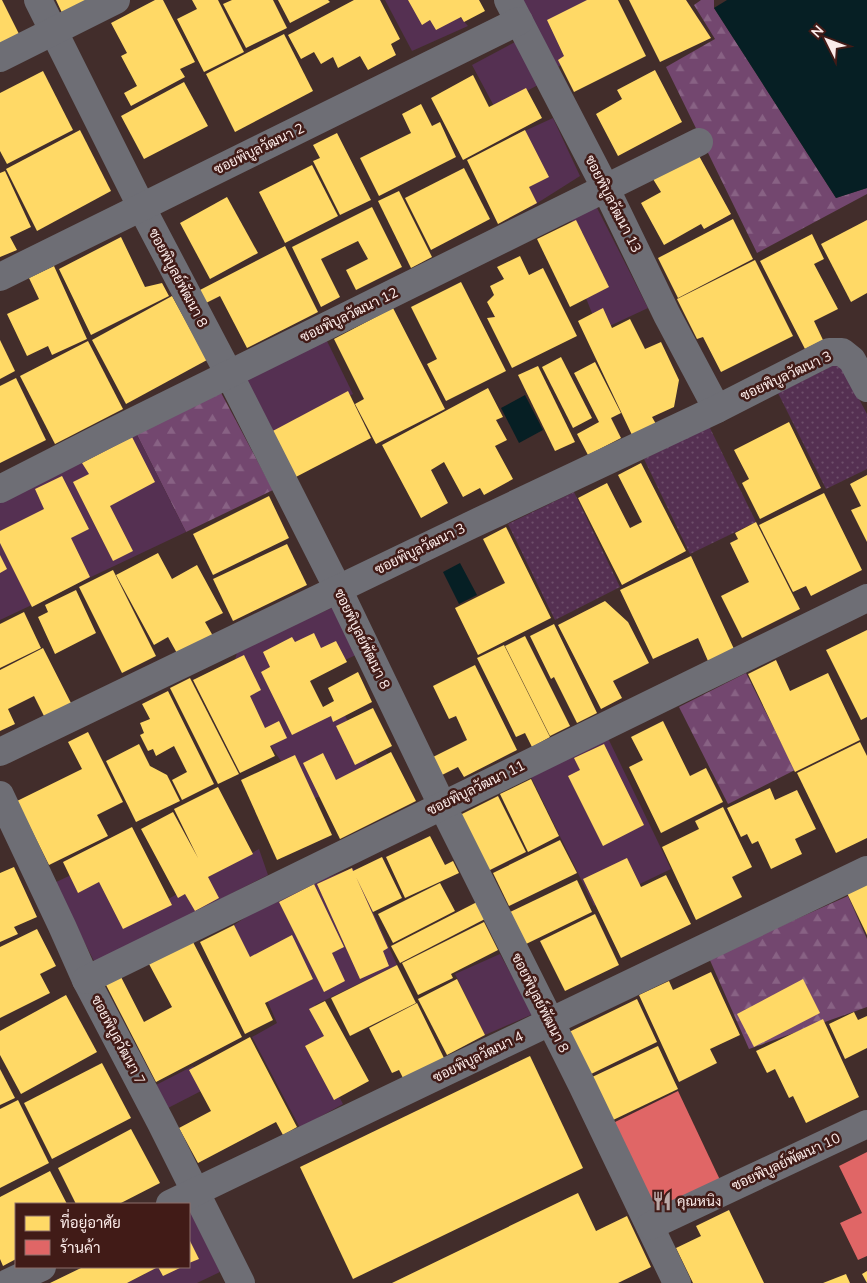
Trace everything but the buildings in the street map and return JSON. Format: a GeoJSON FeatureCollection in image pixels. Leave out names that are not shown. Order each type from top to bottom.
{"type":"FeatureCollection","features":[{"type":"Feature","properties":{"kind":"street","name":"ซอยพิบูลย์พัฒนา 8"},"geometry":{"type":"LineString","coordinates":[[38,0],[338,589],[442,805],[582,1085],[677,1283]]}},
{"type":"Feature","properties":{"kind":"street"},"geometry":{"type":"LineString","coordinates":[[0,58],[116,0]]}},
{"type":"Feature","properties":{"kind":"street","name":"ซอยพิบูลวัฒนา 13"},"geometry":{"type":"LineString","coordinates":[[513,10],[605,187],[667,315],[717,409]]}},
{"type":"Feature","properties":{"kind":"street","name":"ซอยพิบูลวัฒนา 2"},"geometry":{"type":"LineString","coordinates":[[0,277],[142,207],[513,10]]}},
{"type":"Feature","properties":{"kind":"street","name":"ซอยพิบูลวัฒนา 12"},"geometry":{"type":"LineString","coordinates":[[0,489],[699,142]]}},
{"type":"Feature","properties":{"kind":"street","name":"ซอยพิบูลวัฒนา 3"},"geometry":{"type":"LineString","coordinates":[[0,752],[717,409],[829,352],[842,352],[852,360],[867,388]]}},
{"type":"Feature","properties":{"kind":"street","name":"ซอยพิบูลวัฒนา 11"},"geometry":{"type":"LineString","coordinates":[[86,980],[867,598]]}},
{"type":"Feature","properties":{"kind":"street","name":"ซอยพิบูลวัฒนา 7"},"geometry":{"type":"LineString","coordinates":[[0,795],[86,980],[241,1283]]}},
{"type":"Feature","properties":{"kind":"street","name":"ซอยพิบูลวัฒนา 4"},"geometry":{"type":"LineString","coordinates":[[172,1203],[867,870]]}},
{"type":"Feature","properties":{"kind":"street","name":"ซอยพิบูลย์พัฒนา 10"},"geometry":{"type":"LineString","coordinates":[[650,1226],[867,1124]]}},
{"type":"Feature","properties":{"kind":"street"},"geometry":{"type":"LineString","coordinates":[[8,1283],[40,1268]]}},
{"type":"Feature","properties":{"kind":"shaded area"},"geometry":{"type":"Polygon","coordinates":[[[385,0],[434,0],[455,11],[468,26],[412,51],[385,0]]]}},
{"type":"Feature","properties":{"kind":"shaded area"},"geometry":{"type":"Polygon","coordinates":[[[523,0],[588,0],[607,38],[556,68],[523,0]]]}},
{"type":"Feature","properties":{"kind":"shaded area"},"geometry":{"type":"Polygon","coordinates":[[[515,42],[538,85],[495,108],[472,65],[515,42]]]}},
{"type":"Feature","properties":{"kind":"shaded area"},"geometry":{"type":"Polygon","coordinates":[[[553,118],[580,176],[531,207],[518,134],[553,118]]]}},
{"type":"Feature","properties":{"kind":"shaded area"},"geometry":{"type":"Polygon","coordinates":[[[595,204],[648,308],[599,331],[584,293],[571,218],[595,204]]]}},
{"type":"Feature","properties":{"kind":"shaded area"},"geometry":{"type":"Polygon","coordinates":[[[326,339],[353,394],[273,435],[245,380],[326,339]]]}},
{"type":"Feature","properties":{"kind":"shaded area"},"geometry":{"type":"Polygon","coordinates":[[[836,364],[842,367],[867,414],[867,469],[826,489],[778,393],[836,364]]]}},
{"type":"Feature","properties":{"kind":"shaded area"},"geometry":{"type":"Polygon","coordinates":[[[709,426],[756,522],[690,554],[644,459],[709,426]]]}},
{"type":"Feature","properties":{"kind":"shaded area"},"geometry":{"type":"Polygon","coordinates":[[[135,431],[186,532],[0,620],[0,501],[135,431]]]}},
{"type":"Feature","properties":{"kind":"shaded area"},"geometry":{"type":"Polygon","coordinates":[[[574,492],[620,587],[555,620],[508,524],[574,492]]]}},
{"type":"Feature","properties":{"kind":"shaded area"},"geometry":{"type":"Polygon","coordinates":[[[334,607],[358,654],[302,680],[316,712],[342,709],[372,773],[309,801],[228,685],[238,649],[334,607]]]}},
{"type":"Feature","properties":{"kind":"shaded area"},"geometry":{"type":"Polygon","coordinates":[[[607,736],[671,869],[594,906],[529,773],[607,736]]]}},
{"type":"Feature","properties":{"kind":"shaded area"},"geometry":{"type":"Polygon","coordinates":[[[259,849],[268,875],[95,963],[54,883],[103,860],[130,920],[259,849]]]}},
{"type":"Feature","properties":{"kind":"shaded area"},"geometry":{"type":"Polygon","coordinates":[[[353,868],[397,965],[315,1005],[332,1037],[313,1048],[343,1104],[300,1128],[252,1037],[277,1023],[234,925],[277,896],[353,868]]]}},
{"type":"Feature","properties":{"kind":"shaded area"},"geometry":{"type":"Polygon","coordinates":[[[500,954],[533,1014],[485,1035],[455,974],[500,954]]]}},
{"type":"Feature","properties":{"kind":"shaded area"},"geometry":{"type":"Polygon","coordinates":[[[193,1066],[205,1089],[168,1108],[156,1085],[193,1066]]]}},
{"type":"Feature","properties":{"kind":"shaded area"},"geometry":{"type":"Polygon","coordinates":[[[190,1212],[192,1213],[220,1272],[197,1283],[127,1283],[145,1274],[143,1268],[190,1268],[190,1212]]]}},
{"type":"Feature","properties":{"kind":"green space"},"geometry":{"type":"Polygon","coordinates":[[[701,0],[714,0],[714,8],[836,198],[867,188],[867,194],[757,253],[666,67],[715,39],[694,5],[701,0]]]}},
{"type":"Feature","properties":{"kind":"green space"},"geometry":{"type":"Polygon","coordinates":[[[219,389],[273,490],[186,532],[135,431],[219,389]]]}},
{"type":"Feature","properties":{"kind":"green space"},"geometry":{"type":"Polygon","coordinates":[[[746,673],[795,770],[728,804],[679,707],[746,673]]]}},
{"type":"Feature","properties":{"kind":"green space"},"geometry":{"type":"Polygon","coordinates":[[[848,896],[867,939],[867,1007],[749,1049],[709,958],[848,896]]]}},
{"type":"Feature","properties":{"kind":"water"},"geometry":{"type":"Polygon","coordinates":[[[727,0],[867,0],[867,188],[836,198],[714,8],[727,0]]]}},
{"type":"Feature","properties":{"kind":"water"},"geometry":{"type":"Polygon","coordinates":[[[525,395],[543,430],[519,443],[501,408],[525,395]]]}},
{"type":"Feature","properties":{"kind":"water"},"geometry":{"type":"Polygon","coordinates":[[[460,563],[477,595],[459,604],[443,572],[460,563]]]}},
{"type":"Feature","properties":{"kind":"place","name":"คุณหนิง"},"geometry":{"type":"Point","coordinates":[662,1201]}}]}
